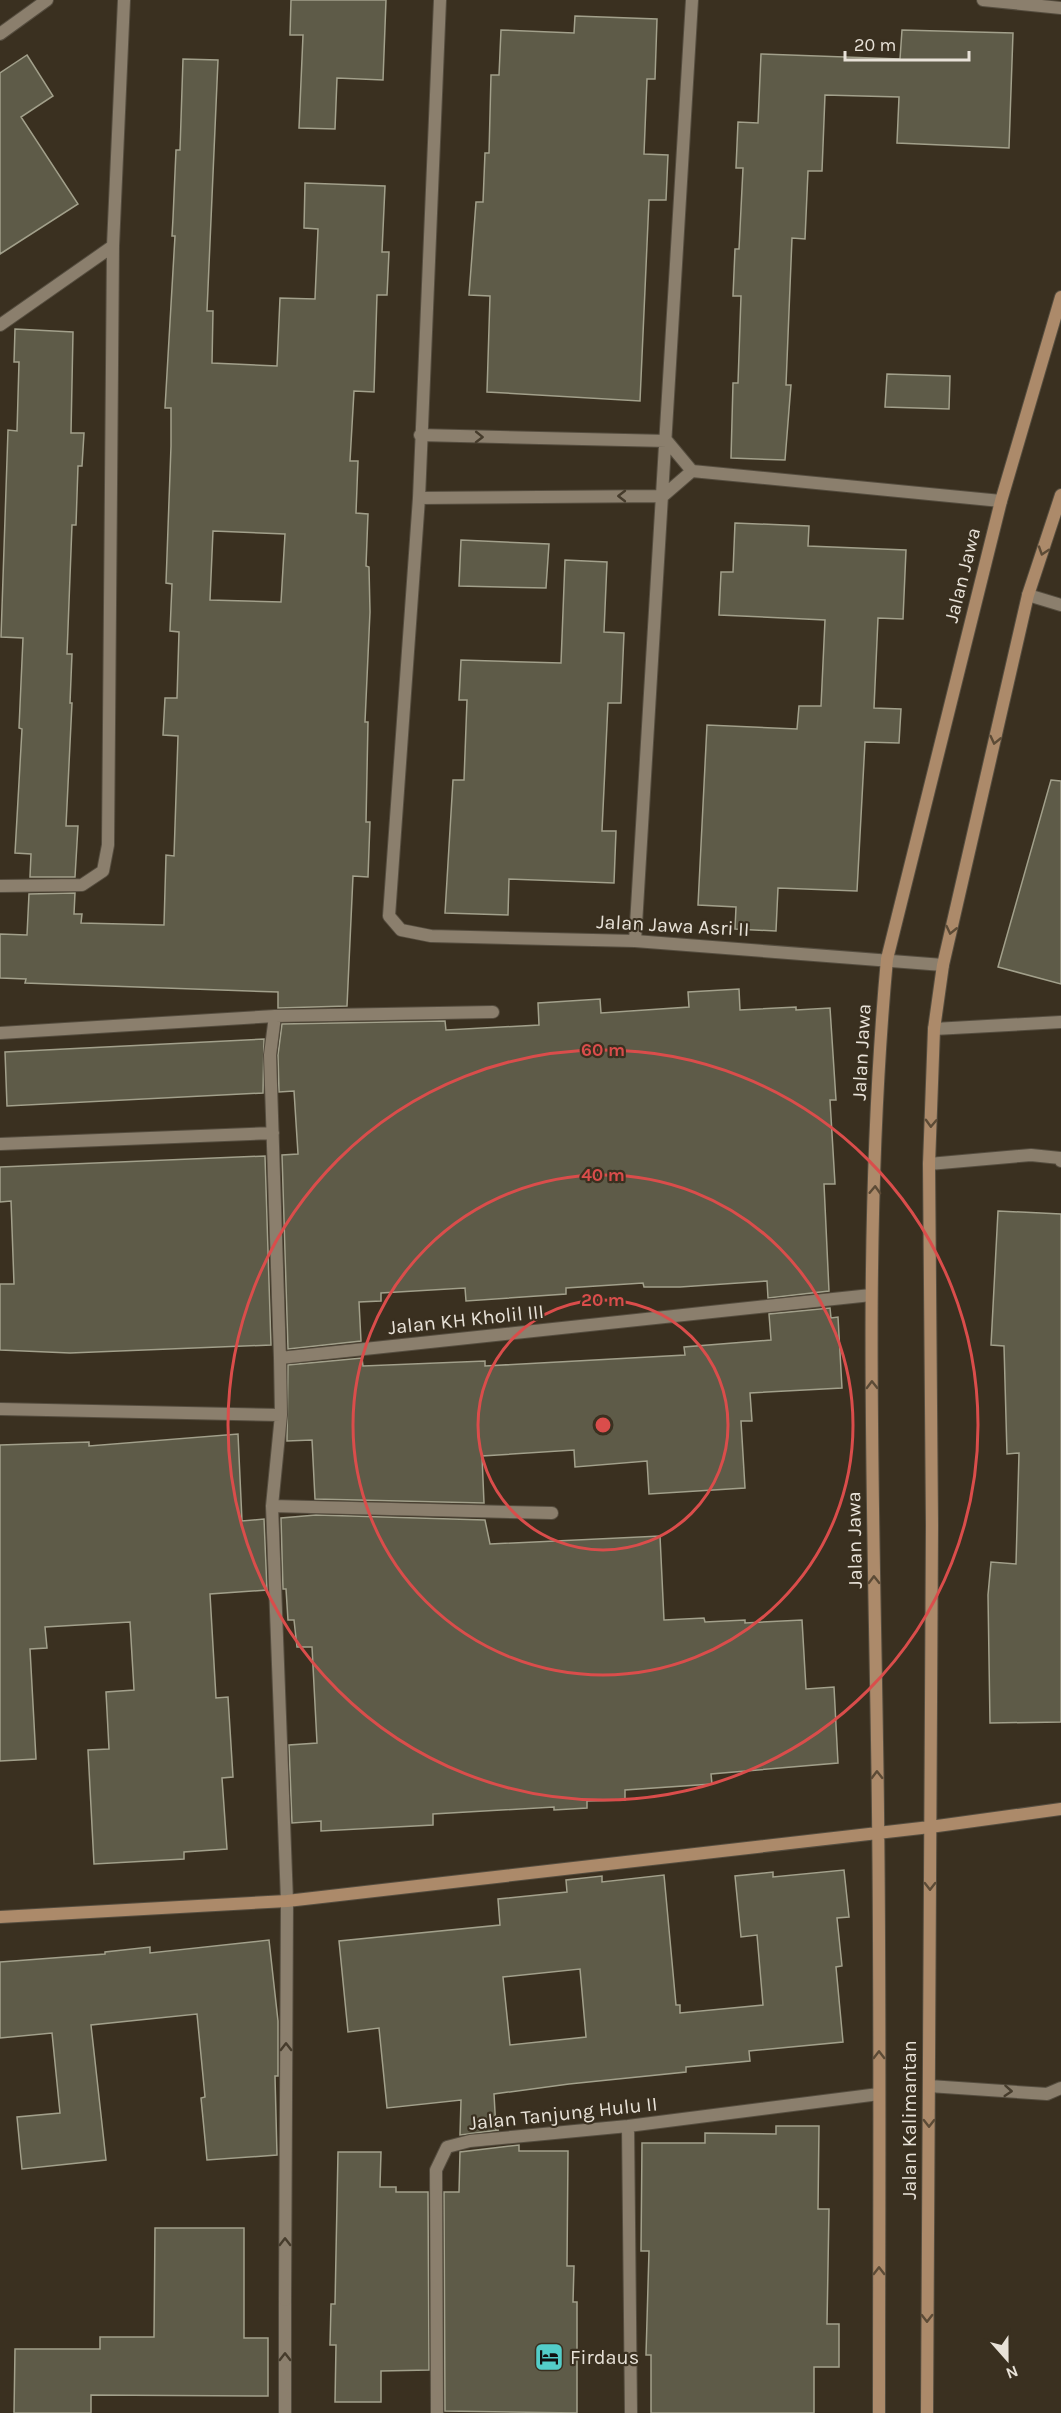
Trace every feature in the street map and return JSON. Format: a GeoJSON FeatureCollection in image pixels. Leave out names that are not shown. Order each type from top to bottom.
{"type":"FeatureCollection","features":[{"type":"Feature","properties":{"kind":"main road","name":"Jalan Jawa"},"geometry":{"type":"LineString","coordinates":[[878,1833],[871,1295],[880,1031],[887,959],[1001,501],[1061,297]]}},
{"type":"Feature","properties":{"kind":"main road"},"geometry":{"type":"LineString","coordinates":[[930,1827],[929,1164],[934,1029],[943,965],[1028,595],[1061,495]]}},
{"type":"Feature","properties":{"kind":"main road"},"geometry":{"type":"LineString","coordinates":[[0,1917],[287,1901],[930,1827],[1061,1809]]}},
{"type":"Feature","properties":{"kind":"main road","name":"Jalan Kalimantan"},"geometry":{"type":"LineString","coordinates":[[927,2413],[930,1827]]}},
{"type":"Feature","properties":{"kind":"main road","name":"Jalan Kalimantan"},"geometry":{"type":"LineString","coordinates":[[878,1833],[879,2413]]}},
{"type":"Feature","properties":{"kind":"street"},"geometry":{"type":"LineString","coordinates":[[0,34],[47,0]]}},
{"type":"Feature","properties":{"kind":"street"},"geometry":{"type":"LineString","coordinates":[[0,886],[82,885],[103,871],[108,845],[113,246],[124,0]]}},
{"type":"Feature","properties":{"kind":"street"},"geometry":{"type":"LineString","coordinates":[[440,0],[419,498],[663,496],[692,471]]}},
{"type":"Feature","properties":{"kind":"street"},"geometry":{"type":"LineString","coordinates":[[635,941],[692,0]]}},
{"type":"Feature","properties":{"kind":"street"},"geometry":{"type":"LineString","coordinates":[[983,0],[1061,8]]}},
{"type":"Feature","properties":{"kind":"street"},"geometry":{"type":"LineString","coordinates":[[0,325],[113,246]]}},
{"type":"Feature","properties":{"kind":"street"},"geometry":{"type":"LineString","coordinates":[[420,435],[667,441],[692,471],[1001,501]]}},
{"type":"Feature","properties":{"kind":"street","name":"Jalan Jawa Asri II"},"geometry":{"type":"LineString","coordinates":[[419,498],[389,916],[401,930],[431,936],[635,941],[943,965]]}},
{"type":"Feature","properties":{"kind":"street"},"geometry":{"type":"LineString","coordinates":[[1028,595],[1061,605]]}},
{"type":"Feature","properties":{"kind":"street"},"geometry":{"type":"LineString","coordinates":[[0,1033],[275,1016],[493,1012]]}},
{"type":"Feature","properties":{"kind":"street"},"geometry":{"type":"LineString","coordinates":[[275,1016],[270,1055],[281,1415],[272,1506],[287,1901],[285,2413]]}},
{"type":"Feature","properties":{"kind":"street"},"geometry":{"type":"LineString","coordinates":[[934,1029],[1061,1022]]}},
{"type":"Feature","properties":{"kind":"street"},"geometry":{"type":"LineString","coordinates":[[0,1144],[273,1133]]}},
{"type":"Feature","properties":{"kind":"street"},"geometry":{"type":"LineString","coordinates":[[929,1164],[1031,1155],[1060,1158],[1061,1161]]}},
{"type":"Feature","properties":{"kind":"street","name":"Jalan KH Kholil III"},"geometry":{"type":"LineString","coordinates":[[280,1358],[871,1295]]}},
{"type":"Feature","properties":{"kind":"street"},"geometry":{"type":"LineString","coordinates":[[0,1409],[281,1415]]}},
{"type":"Feature","properties":{"kind":"street"},"geometry":{"type":"LineString","coordinates":[[272,1506],[552,1513]]}},
{"type":"Feature","properties":{"kind":"street"},"geometry":{"type":"LineString","coordinates":[[929,2086],[1047,2094],[1061,2088]]}},
{"type":"Feature","properties":{"kind":"street","name":"Jalan Tanjung Hulu II"},"geometry":{"type":"LineString","coordinates":[[437,2413],[436,2170],[447,2147],[470,2141],[628,2126],[879,2094]]}},
{"type":"Feature","properties":{"kind":"street"},"geometry":{"type":"LineString","coordinates":[[628,2126],[632,2413]]}},
{"type":"Feature","properties":{"kind":"building"},"geometry":{"type":"Polygon","coordinates":[[[291,0],[386,0],[383,80],[337,78],[335,129],[299,128],[303,35],[290,35],[291,0]]]}},
{"type":"Feature","properties":{"kind":"building"},"geometry":{"type":"Polygon","coordinates":[[[575,16],[657,19],[655,79],[647,79],[644,154],[668,155],[666,200],[649,200],[640,401],[487,392],[490,296],[469,295],[476,202],[483,202],[485,153],[489,153],[491,75],[499,75],[501,30],[574,33],[575,16]]]}},
{"type":"Feature","properties":{"kind":"building"},"geometry":{"type":"Polygon","coordinates":[[[902,30],[1013,33],[1009,148],[897,143],[899,97],[825,95],[822,171],[808,171],[805,239],[792,238],[786,385],[791,385],[785,460],[731,458],[733,383],[738,383],[741,296],[733,296],[735,249],[739,249],[743,168],[736,168],[738,122],[758,123],[761,54],[900,59],[902,30]]]}},
{"type":"Feature","properties":{"kind":"building"},"geometry":{"type":"Polygon","coordinates":[[[27,55],[53,96],[21,117],[78,204],[0,254],[0,73],[27,55]]]}},
{"type":"Feature","properties":{"kind":"building"},"geometry":{"type":"Polygon","coordinates":[[[183,59],[218,60],[207,311],[213,311],[212,363],[277,366],[280,298],[315,299],[318,229],[304,228],[305,183],[385,186],[382,252],[389,252],[387,295],[377,295],[374,392],[354,391],[350,461],[358,461],[356,513],[368,514],[366,566],[369,567],[370,612],[365,722],[368,722],[366,822],[370,822],[368,877],[353,876],[347,1006],[278,1008],[278,992],[25,983],[26,979],[0,978],[0,934],[27,935],[29,894],[75,893],[74,914],[82,914],[81,923],[164,925],[166,855],[174,856],[178,736],[163,735],[165,698],[177,698],[179,632],[170,631],[172,584],[166,583],[171,408],[165,408],[175,236],[172,236],[176,150],[180,150],[183,59]],[[213,531],[210,600],[281,602],[285,534],[213,531]]]}},
{"type":"Feature","properties":{"kind":"building"},"geometry":{"type":"Polygon","coordinates":[[[15,329],[73,332],[71,433],[84,433],[82,466],[78,466],[76,525],[72,525],[67,654],[72,654],[70,703],[72,703],[66,826],[78,826],[75,877],[30,877],[31,854],[15,853],[22,729],[19,728],[23,638],[1,637],[8,430],[17,431],[19,362],[14,362],[15,329]]]}},
{"type":"Feature","properties":{"kind":"building"},"geometry":{"type":"Polygon","coordinates":[[[887,374],[950,376],[949,409],[885,407],[887,374]]]}},
{"type":"Feature","properties":{"kind":"building"},"geometry":{"type":"Polygon","coordinates":[[[735,523],[809,526],[808,546],[906,550],[903,619],[878,618],[874,708],[901,709],[899,743],[865,742],[857,891],[778,888],[776,931],[735,929],[736,907],[698,905],[707,725],[797,729],[799,706],[821,706],[825,620],[719,615],[721,572],[733,572],[735,523]]]}},
{"type":"Feature","properties":{"kind":"building"},"geometry":{"type":"Polygon","coordinates":[[[461,540],[549,544],[546,588],[459,586],[461,540]]]}},
{"type":"Feature","properties":{"kind":"building"},"geometry":{"type":"Polygon","coordinates":[[[565,560],[607,562],[604,632],[624,633],[621,703],[608,703],[602,831],[616,831],[614,883],[509,879],[508,915],[445,913],[453,780],[464,780],[467,700],[459,700],[461,660],[561,663],[565,560]]]}},
{"type":"Feature","properties":{"kind":"building"},"geometry":{"type":"Polygon","coordinates":[[[1051,780],[1061,781],[1061,984],[998,967],[1051,780]]]}},
{"type":"Feature","properties":{"kind":"building"},"geometry":{"type":"Polygon","coordinates":[[[739,989],[740,1010],[830,1008],[836,1100],[830,1100],[835,1184],[824,1184],[829,1291],[768,1298],[767,1281],[680,1287],[644,1287],[643,1283],[566,1288],[566,1294],[466,1301],[465,1288],[381,1293],[381,1301],[359,1302],[361,1341],[288,1349],[282,1155],[298,1154],[294,1091],[279,1092],[278,1055],[282,1024],[445,1021],[446,1030],[539,1025],[538,1003],[600,999],[601,1013],[689,1007],[688,992],[739,989]]]}},
{"type":"Feature","properties":{"kind":"building"},"geometry":{"type":"Polygon","coordinates":[[[264,1039],[263,1093],[7,1106],[5,1052],[264,1039]]]}},
{"type":"Feature","properties":{"kind":"building"},"geometry":{"type":"Polygon","coordinates":[[[265,1156],[271,1345],[70,1353],[0,1350],[0,1284],[14,1284],[11,1201],[0,1202],[0,1167],[265,1156]]]}},
{"type":"Feature","properties":{"kind":"building"},"geometry":{"type":"Polygon","coordinates":[[[998,1211],[1061,1214],[1061,1722],[990,1723],[988,1595],[991,1562],[1016,1564],[1019,1453],[1007,1454],[1004,1346],[991,1345],[998,1211]]]}},
{"type":"Feature","properties":{"kind":"building"},"geometry":{"type":"Polygon","coordinates":[[[830,1308],[831,1318],[838,1317],[842,1388],[750,1393],[752,1421],[741,1421],[745,1488],[649,1494],[647,1461],[575,1467],[574,1450],[482,1456],[484,1503],[315,1499],[312,1440],[287,1441],[288,1365],[362,1358],[363,1366],[485,1361],[485,1366],[685,1355],[684,1347],[771,1340],[769,1314],[830,1308]]]}},
{"type":"Feature","properties":{"kind":"building"},"geometry":{"type":"Polygon","coordinates":[[[238,1434],[242,1521],[264,1519],[267,1590],[210,1594],[216,1698],[228,1697],[233,1777],[222,1778],[227,1849],[184,1852],[184,1859],[94,1864],[88,1750],[109,1749],[106,1692],[134,1690],[130,1622],[45,1627],[47,1648],[30,1649],[36,1759],[0,1761],[0,1445],[89,1442],[89,1446],[238,1434]]]}},
{"type":"Feature","properties":{"kind":"building"},"geometry":{"type":"Polygon","coordinates":[[[316,1515],[485,1520],[490,1544],[660,1536],[664,1620],[704,1618],[705,1622],[745,1620],[745,1623],[802,1620],[806,1689],[834,1687],[838,1763],[711,1774],[712,1784],[625,1790],[625,1800],[587,1801],[587,1808],[554,1810],[554,1807],[433,1814],[433,1825],[321,1831],[321,1821],[292,1823],[289,1745],[317,1743],[312,1647],[297,1647],[294,1620],[288,1620],[286,1589],[283,1589],[281,1518],[316,1515]]]}},
{"type":"Feature","properties":{"kind":"building"},"geometry":{"type":"Polygon","coordinates":[[[844,1870],[849,1917],[837,1918],[842,1966],[836,1967],[843,2042],[749,2051],[750,2061],[686,2067],[686,2072],[494,2094],[496,2130],[499,2130],[460,2135],[461,2100],[387,2108],[379,2028],[348,2032],[339,1941],[500,1925],[498,1899],[567,1892],[566,1880],[602,1876],[602,1882],[664,1875],[676,2005],[680,2005],[680,2013],[763,2005],[757,1935],[741,1937],[735,1876],[773,1872],[773,1877],[844,1870]],[[580,1969],[503,1977],[510,2045],[586,2037],[580,1969]]]}},
{"type":"Feature","properties":{"kind":"building"},"geometry":{"type":"Polygon","coordinates":[[[269,1940],[278,2021],[278,2076],[275,2076],[277,2155],[207,2160],[201,2098],[205,2097],[197,2014],[91,2025],[106,2160],[22,2169],[17,2117],[60,2113],[52,2033],[0,2038],[0,1962],[105,1954],[105,1952],[150,1947],[150,1953],[269,1940]]]}},
{"type":"Feature","properties":{"kind":"building"},"geometry":{"type":"Polygon","coordinates":[[[776,2126],[819,2126],[818,2209],[829,2209],[827,2324],[839,2324],[839,2367],[814,2367],[814,2413],[651,2413],[651,2355],[646,2355],[649,2251],[641,2251],[642,2143],[705,2143],[705,2133],[776,2134],[776,2126]]]}},
{"type":"Feature","properties":{"kind":"building"},"geometry":{"type":"Polygon","coordinates":[[[519,2145],[519,2151],[568,2151],[567,2266],[574,2266],[573,2302],[577,2302],[577,2413],[445,2411],[444,2192],[459,2192],[460,2152],[519,2145]]]}},
{"type":"Feature","properties":{"kind":"building"},"geometry":{"type":"Polygon","coordinates":[[[338,2152],[381,2152],[380,2187],[396,2187],[396,2192],[428,2192],[429,2370],[381,2371],[381,2402],[335,2402],[336,2345],[330,2345],[331,2304],[335,2304],[338,2152]]]}},
{"type":"Feature","properties":{"kind":"building"},"geometry":{"type":"Polygon","coordinates":[[[155,2228],[244,2228],[244,2338],[268,2338],[268,2396],[91,2395],[91,2413],[14,2413],[15,2349],[100,2349],[100,2337],[154,2337],[155,2228]]]}},
{"type":"Feature","properties":{"kind":"place","name":"Firdaus"},"geometry":{"type":"Point","coordinates":[549,2357]}}]}
